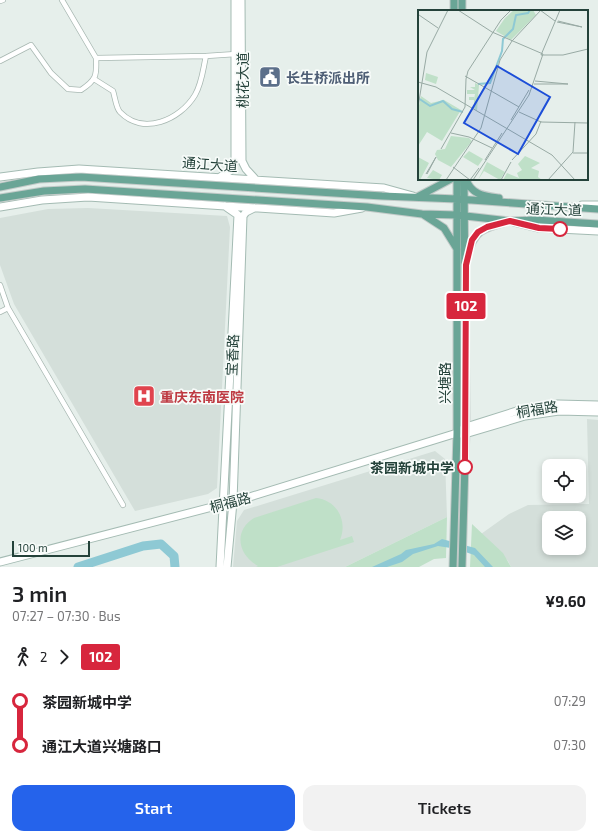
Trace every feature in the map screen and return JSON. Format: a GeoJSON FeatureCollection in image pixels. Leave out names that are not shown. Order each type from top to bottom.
{"type":"FeatureCollection","features":[{"type":"Feature","properties":{"kind":"main road","name":"通江大道"},"geometry":{"type":"LineString","coordinates":[[0,186],[39,179],[81,177],[382,196],[465,199],[598,209]]}},
{"type":"Feature","properties":{"kind":"main road"},"geometry":{"type":"LineString","coordinates":[[417,197],[449,180]]}},
{"type":"Feature","properties":{"kind":"main road","name":"兴塘路"},"geometry":{"type":"LineString","coordinates":[[453,565],[457,433],[456,180]]}},
{"type":"Feature","properties":{"kind":"main road","name":"兴塘路"},"geometry":{"type":"LineString","coordinates":[[462,566],[465,430],[465,180]]}},
{"type":"Feature","properties":{"kind":"main road"},"geometry":{"type":"LineString","coordinates":[[466,180],[472,189],[481,195],[509,199],[526,204]]}},
{"type":"Feature","properties":{"kind":"main road","name":"通江大道"},"geometry":{"type":"LineString","coordinates":[[0,198],[44,191],[85,189],[367,207],[422,214],[466,215],[510,221],[535,220],[598,224]]}},
{"type":"Feature","properties":{"kind":"main road"},"geometry":{"type":"LineString","coordinates":[[422,214],[444,228],[457,248]]}},
{"type":"Feature","properties":{"kind":"main road"},"geometry":{"type":"LineString","coordinates":[[466,265],[475,236],[487,227],[510,221]]}},
{"type":"Feature","properties":{"kind":"street"},"geometry":{"type":"LineString","coordinates":[[0,60],[31,45],[51,73],[68,89],[81,90],[92,83],[97,73],[96,58],[62,0]]}},
{"type":"Feature","properties":{"kind":"street","name":"桃花大道"},"geometry":{"type":"LineString","coordinates":[[235,0],[239,53]]}},
{"type":"Feature","properties":{"kind":"street","name":"桃花大道"},"geometry":{"type":"LineString","coordinates":[[239,160],[239,53],[241,0]]}},
{"type":"Feature","properties":{"kind":"street"},"geometry":{"type":"LineString","coordinates":[[96,58],[206,56],[239,53]]}},
{"type":"Feature","properties":{"kind":"street"},"geometry":{"type":"LineString","coordinates":[[94,78],[113,91],[118,111],[130,120],[148,126],[166,120],[183,110],[195,95],[206,56]]}},
{"type":"Feature","properties":{"kind":"street"},"geometry":{"type":"LineString","coordinates":[[220,177],[230,171],[239,160],[256,180]]}},
{"type":"Feature","properties":{"kind":"street","name":"通江大道"},"geometry":{"type":"LineString","coordinates":[[0,178],[38,172],[79,169],[384,188],[417,197]]}},
{"type":"Feature","properties":{"kind":"street","name":"通江大道"},"geometry":{"type":"LineString","coordinates":[[0,207],[42,200],[88,197],[334,213],[367,207]]}},
{"type":"Feature","properties":{"kind":"street","name":"通江大道"},"geometry":{"type":"LineString","coordinates":[[560,206],[598,205]]}},
{"type":"Feature","properties":{"kind":"street"},"geometry":{"type":"LineString","coordinates":[[225,206],[241,216],[254,208]]}},
{"type":"Feature","properties":{"kind":"street","name":"宝香路"},"geometry":{"type":"LineString","coordinates":[[227,567],[232,502],[241,216]]}},
{"type":"Feature","properties":{"kind":"street","name":"宝香路"},"geometry":{"type":"LineString","coordinates":[[220,567],[241,216]]}},
{"type":"Feature","properties":{"kind":"street","name":"通江大道"},"geometry":{"type":"LineString","coordinates":[[510,221],[539,228],[598,231]]}},
{"type":"Feature","properties":{"kind":"street"},"geometry":{"type":"LineString","coordinates":[[0,285],[8,308],[123,505]]}},
{"type":"Feature","properties":{"kind":"street"},"geometry":{"type":"LineString","coordinates":[[0,312],[8,308]]}},
{"type":"Feature","properties":{"kind":"street","name":"桐福路"},"geometry":{"type":"LineString","coordinates":[[0,562],[232,502],[457,433],[523,409],[558,404],[598,405]]}},
{"type":"Feature","properties":{"kind":"street","name":"桐福路"},"geometry":{"type":"LineString","coordinates":[[465,430],[525,416],[560,411],[598,412]]}},
{"type":"Feature","properties":{"kind":"shaded area","name":"重庆东南医院"},"geometry":{"type":"Polygon","coordinates":[[[88,208],[227,216],[230,227],[217,488],[208,494],[135,511],[14,304],[0,265],[0,218],[48,209],[88,208]]]}},
{"type":"Feature","properties":{"kind":"shaded area"},"geometry":{"type":"Polygon","coordinates":[[[587,419],[598,420],[598,567],[511,567],[508,561],[481,534],[509,514],[528,505],[589,504],[587,419]]]}},
{"type":"Feature","properties":{"kind":"shaded area"},"geometry":{"type":"Polygon","coordinates":[[[435,451],[445,459],[447,517],[345,567],[233,567],[237,521],[244,510],[435,451]]]}},
{"type":"Feature","properties":{"kind":"green space"},"geometry":{"type":"Polygon","coordinates":[[[316,498],[330,503],[339,513],[343,526],[340,540],[352,536],[354,542],[277,567],[256,567],[258,566],[246,556],[242,549],[241,536],[247,523],[254,518],[316,498]]]}},
{"type":"Feature","properties":{"kind":"green space"},"geometry":{"type":"Polygon","coordinates":[[[447,517],[446,558],[434,559],[419,567],[345,567],[447,517]]]}},
{"type":"Feature","properties":{"kind":"green space"},"geometry":{"type":"Polygon","coordinates":[[[472,524],[503,553],[511,567],[470,567],[472,524]]]}},
{"type":"Feature","properties":{"kind":"water"},"geometry":{"type":"Polygon","coordinates":[[[442,539],[475,548],[493,567],[485,567],[474,555],[457,549],[438,546],[413,554],[402,562],[387,567],[372,567],[401,554],[406,550],[434,544],[442,539]]]}},
{"type":"Feature","properties":{"kind":"waterway"},"geometry":{"type":"LineString","coordinates":[[78,567],[143,546],[161,544],[174,556],[175,567]]}},
{"type":"Feature","properties":{"kind":"bus line","name":"102"},"geometry":{"type":"LineString","coordinates":[[465,467],[466,265],[472,240],[482,229],[510,221],[539,228],[560,229]]}},
{"type":"Feature","properties":{"kind":"place","name":"长生桥派出所"},"geometry":{"type":"Point","coordinates":[270,77]}},
{"type":"Feature","properties":{"kind":"place","name":"重庆东南医院"},"geometry":{"type":"Point","coordinates":[144,396]}},
{"type":"Feature","properties":{"kind":"place","name":"茶园新城中学"},"geometry":{"type":"Point","coordinates":[465,467]}}]}
